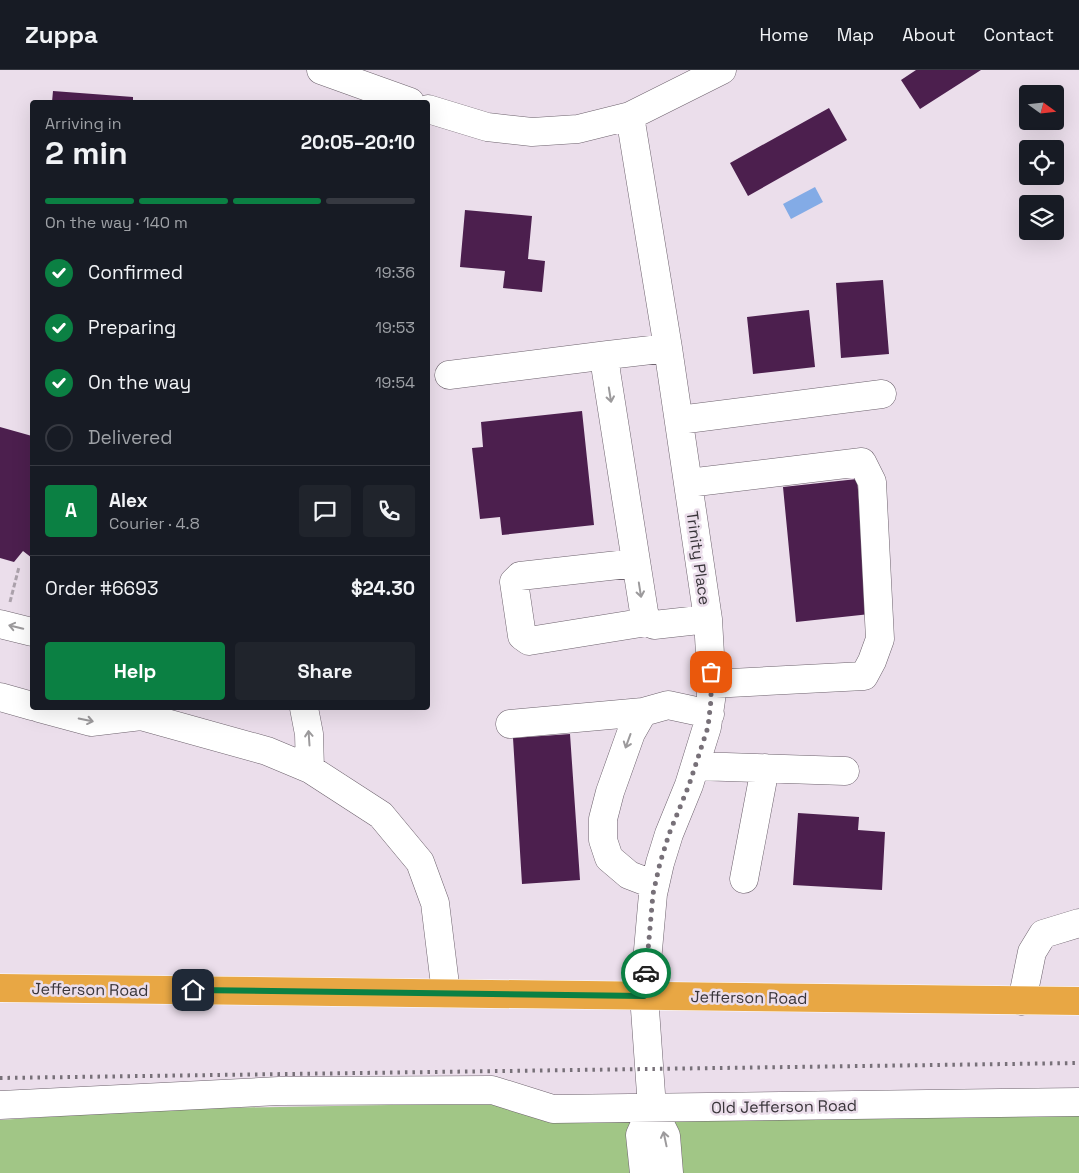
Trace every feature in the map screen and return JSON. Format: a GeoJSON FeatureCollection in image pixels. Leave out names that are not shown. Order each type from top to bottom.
{"type":"FeatureCollection","features":[{"type":"Feature","properties":{"kind":"highway","name":"Jefferson Road"},"geometry":{"type":"LineString","coordinates":[[0,988],[1079,1001]]}},
{"type":"Feature","properties":{"kind":"street"},"geometry":{"type":"LineString","coordinates":[[321,70],[404,100]]}},
{"type":"Feature","properties":{"kind":"street"},"geometry":{"type":"LineString","coordinates":[[430,110],[487,127],[532,132],[578,129],[630,116],[722,70]]}},
{"type":"Feature","properties":{"kind":"street","name":"Trinity Place"},"geometry":{"type":"LineString","coordinates":[[630,116],[668,348],[708,619],[711,684],[708,727],[696,766],[669,834],[653,894],[644,996],[652,1108]]}},
{"type":"Feature","properties":{"kind":"street"},"geometry":{"type":"LineString","coordinates":[[449,376],[668,348]]}},
{"type":"Feature","properties":{"kind":"street"},"geometry":{"type":"LineString","coordinates":[[608,355],[606,371],[647,622]]}},
{"type":"Feature","properties":{"kind":"street"},"geometry":{"type":"LineString","coordinates":[[679,420],[882,394]]}},
{"type":"Feature","properties":{"kind":"street"},"geometry":{"type":"LineString","coordinates":[[688,484],[862,462],[872,482],[880,639],[864,676],[711,684]]}},
{"type":"Feature","properties":{"kind":"street"},"geometry":{"type":"LineString","coordinates":[[636,563],[520,576],[514,582],[522,636],[529,641],[647,622],[654,625],[708,619]]}},
{"type":"Feature","properties":{"kind":"street"},"geometry":{"type":"LineString","coordinates":[[5,615],[30,631]]}},
{"type":"Feature","properties":{"kind":"street"},"geometry":{"type":"LineString","coordinates":[[0,697],[30,705]]}},
{"type":"Feature","properties":{"kind":"street"},"geometry":{"type":"LineString","coordinates":[[510,724],[642,712],[668,705],[710,714]]}},
{"type":"Feature","properties":{"kind":"street"},"geometry":{"type":"LineString","coordinates":[[46,710],[91,722],[133,712],[141,716],[267,751],[310,769],[381,815],[420,862],[435,903],[446,993]]}},
{"type":"Feature","properties":{"kind":"street"},"geometry":{"type":"LineString","coordinates":[[304,710],[310,734],[310,769]]}},
{"type":"Feature","properties":{"kind":"street"},"geometry":{"type":"LineString","coordinates":[[642,712],[631,733],[610,792],[603,819],[603,840],[609,858],[629,874],[655,885]]}},
{"type":"Feature","properties":{"kind":"street"},"geometry":{"type":"LineString","coordinates":[[696,766],[845,771]]}},
{"type":"Feature","properties":{"kind":"street"},"geometry":{"type":"LineString","coordinates":[[744,879],[766,768]]}},
{"type":"Feature","properties":{"kind":"street"},"geometry":{"type":"LineString","coordinates":[[1022,1001],[1032,952],[1043,934],[1079,923]]}},
{"type":"Feature","properties":{"kind":"street","name":"Old Jefferson Road"},"geometry":{"type":"LineString","coordinates":[[0,1105],[278,1091],[492,1090],[554,1109],[1079,1102]]}},
{"type":"Feature","properties":{"kind":"street"},"geometry":{"type":"LineString","coordinates":[[644,1173],[640,1135],[652,1108]]}},
{"type":"Feature","properties":{"kind":"street"},"geometry":{"type":"LineString","coordinates":[[652,1108],[666,1136],[669,1173]]}},
{"type":"Feature","properties":{"kind":"path"},"geometry":{"type":"LineString","coordinates":[[5,615],[19,567]]}},
{"type":"Feature","properties":{"kind":"green space"},"geometry":{"type":"Polygon","coordinates":[[[1037,1093],[1079,1097],[1079,1173],[0,1173],[0,1120],[167,1109],[1037,1093]]]}},
{"type":"Feature","properties":{"kind":"water"},"geometry":{"type":"Polygon","coordinates":[[[815,187],[823,202],[791,219],[783,204],[815,187]]]}},
{"type":"Feature","properties":{"kind":"building"},"geometry":{"type":"Polygon","coordinates":[[[916,70],[981,70],[920,109],[901,80],[916,70]]]}},
{"type":"Feature","properties":{"kind":"building"},"geometry":{"type":"Polygon","coordinates":[[[53,91],[133,97],[133,100],[52,100],[53,91]]]}},
{"type":"Feature","properties":{"kind":"building"},"geometry":{"type":"Polygon","coordinates":[[[829,108],[847,140],[748,196],[730,163],[829,108]]]}},
{"type":"Feature","properties":{"kind":"building"},"geometry":{"type":"Polygon","coordinates":[[[465,210],[532,216],[528,259],[545,261],[542,292],[503,288],[505,271],[460,267],[465,210]]]}},
{"type":"Feature","properties":{"kind":"building"},"geometry":{"type":"Polygon","coordinates":[[[883,280],[889,354],[841,358],[836,283],[883,280]]]}},
{"type":"Feature","properties":{"kind":"building"},"geometry":{"type":"Polygon","coordinates":[[[809,310],[815,367],[753,374],[747,317],[809,310]]]}},
{"type":"Feature","properties":{"kind":"building"},"geometry":{"type":"Polygon","coordinates":[[[582,411],[594,525],[502,535],[500,517],[480,519],[472,448],[483,447],[481,422],[582,411]]]}},
{"type":"Feature","properties":{"kind":"building"},"geometry":{"type":"Polygon","coordinates":[[[0,427],[30,435],[30,556],[23,551],[14,562],[0,558],[0,427]]]}},
{"type":"Feature","properties":{"kind":"building"},"geometry":{"type":"Polygon","coordinates":[[[857,479],[870,614],[796,622],[783,487],[857,479]]]}},
{"type":"Feature","properties":{"kind":"building"},"geometry":{"type":"Polygon","coordinates":[[[570,734],[580,880],[522,884],[513,738],[570,734]]]}},
{"type":"Feature","properties":{"kind":"building"},"geometry":{"type":"Polygon","coordinates":[[[798,813],[859,817],[858,830],[885,832],[882,890],[793,885],[798,813]]]}},
{"type":"Feature","properties":{"kind":"railway"},"geometry":{"type":"LineString","coordinates":[[0,1078],[1079,1063]]}},
{"type":"Feature","properties":{"kind":"way so far"},"geometry":{"type":"LineString","coordinates":[[646,973],[653,894],[669,834],[689,785],[708,727],[711,700],[711,672]]}},
{"type":"Feature","properties":{"kind":"route"},"geometry":{"type":"LineString","coordinates":[[193,990],[644,996],[646,973]]}}]}
